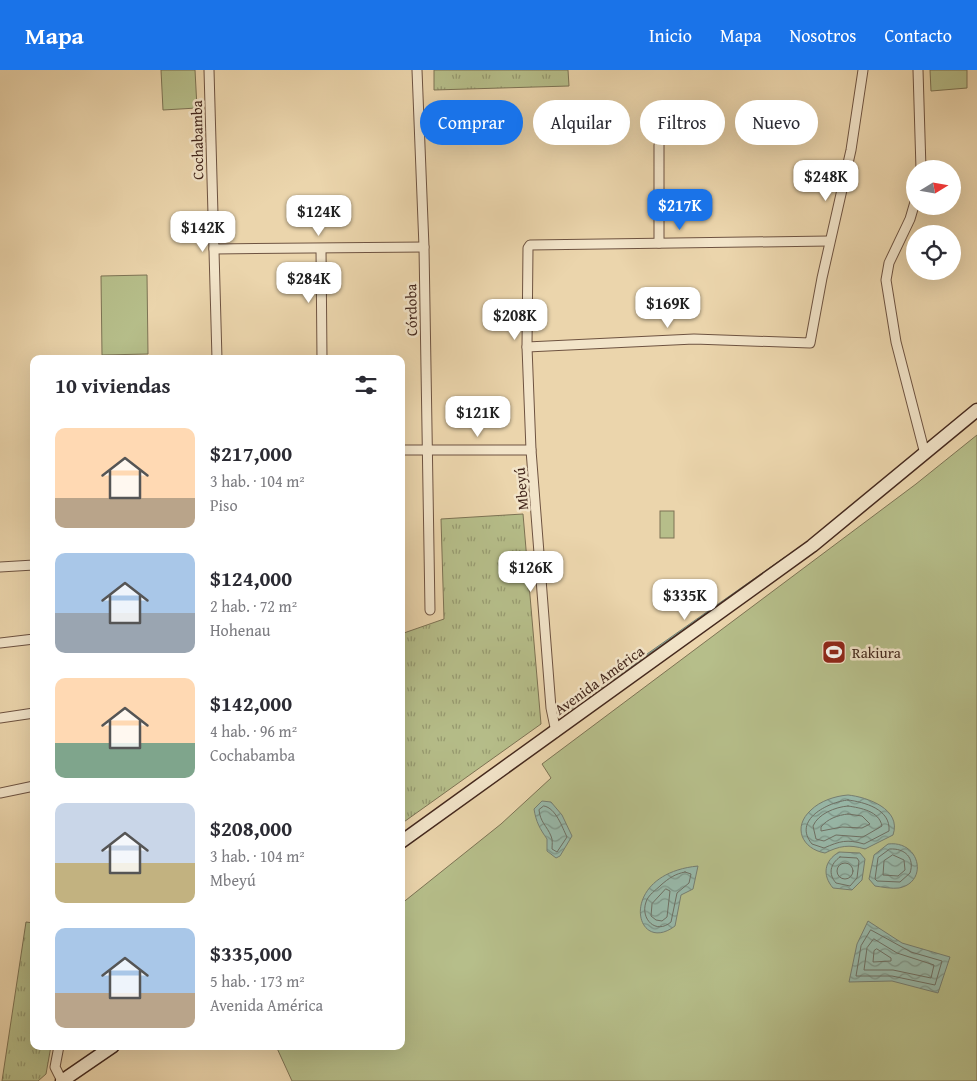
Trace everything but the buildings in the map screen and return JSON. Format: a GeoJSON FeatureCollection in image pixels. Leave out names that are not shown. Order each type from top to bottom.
{"type":"FeatureCollection","features":[{"type":"Feature","properties":{"kind":"main road","name":"Avenida América"},"geometry":{"type":"LineString","coordinates":[[405,839],[812,546],[977,410]]}},
{"type":"Feature","properties":{"kind":"main road"},"geometry":{"type":"LineString","coordinates":[[62,1081],[107,1050]]}},
{"type":"Feature","properties":{"kind":"street","name":"Cochabamba"},"geometry":{"type":"LineString","coordinates":[[209,70],[217,355]]}},
{"type":"Feature","properties":{"kind":"street","name":"Córdoba"},"geometry":{"type":"LineString","coordinates":[[417,70],[424,247],[430,610]]}},
{"type":"Feature","properties":{"kind":"street"},"geometry":{"type":"LineString","coordinates":[[527,346],[694,339],[809,344],[851,150],[863,70]]}},
{"type":"Feature","properties":{"kind":"street"},"geometry":{"type":"LineString","coordinates":[[918,70],[921,160]]}},
{"type":"Feature","properties":{"kind":"street"},"geometry":{"type":"LineString","coordinates":[[659,145],[659,243],[830,241]]}},
{"type":"Feature","properties":{"kind":"street"},"geometry":{"type":"LineString","coordinates":[[911,215],[889,263],[886,280],[896,342],[925,454]]}},
{"type":"Feature","properties":{"kind":"street","name":"Mbeyú"},"geometry":{"type":"LineString","coordinates":[[556,732],[551,708],[531,450],[527,346],[527,250],[530,245],[659,243]]}},
{"type":"Feature","properties":{"kind":"street"},"geometry":{"type":"LineString","coordinates":[[214,249],[424,247]]}},
{"type":"Feature","properties":{"kind":"street"},"geometry":{"type":"LineString","coordinates":[[320,249],[322,355]]}},
{"type":"Feature","properties":{"kind":"street"},"geometry":{"type":"LineString","coordinates":[[405,450],[531,450]]}},
{"type":"Feature","properties":{"kind":"street"},"geometry":{"type":"LineString","coordinates":[[0,567],[30,565]]}},
{"type":"Feature","properties":{"kind":"street"},"geometry":{"type":"LineString","coordinates":[[0,642],[30,639]]}},
{"type":"Feature","properties":{"kind":"street"},"geometry":{"type":"LineString","coordinates":[[0,718],[30,714]]}},
{"type":"Feature","properties":{"kind":"street"},"geometry":{"type":"LineString","coordinates":[[0,793],[30,787]]}},
{"type":"Feature","properties":{"kind":"street"},"geometry":{"type":"LineString","coordinates":[[58,1050],[56,1068],[62,1081]]}},
{"type":"Feature","properties":{"kind":"green space"},"geometry":{"type":"Polygon","coordinates":[[[161,70],[195,70],[197,108],[163,110],[161,70]]]}},
{"type":"Feature","properties":{"kind":"green space"},"geometry":{"type":"Polygon","coordinates":[[[434,70],[568,70],[569,86],[434,90],[434,70]]]}},
{"type":"Feature","properties":{"kind":"green space"},"geometry":{"type":"Polygon","coordinates":[[[930,70],[967,70],[967,88],[931,91],[930,70]]]}},
{"type":"Feature","properties":{"kind":"green space"},"geometry":{"type":"Polygon","coordinates":[[[147,275],[148,354],[102,355],[101,276],[147,275]]]}},
{"type":"Feature","properties":{"kind":"green space","name":"Rakiura"},"geometry":{"type":"Polygon","coordinates":[[[977,435],[977,1081],[292,1081],[278,1050],[405,1050],[405,901],[501,824],[551,778],[542,764],[916,484],[977,435]]]}},
{"type":"Feature","properties":{"kind":"green space"},"geometry":{"type":"Polygon","coordinates":[[[660,511],[674,511],[674,538],[660,538],[660,511]]]}},
{"type":"Feature","properties":{"kind":"green space"},"geometry":{"type":"Polygon","coordinates":[[[523,514],[541,724],[405,821],[405,633],[444,619],[441,519],[523,514]]]}},
{"type":"Feature","properties":{"kind":"green space"},"geometry":{"type":"Polygon","coordinates":[[[26,922],[30,922],[30,1050],[50,1050],[46,1074],[38,1081],[2,1081],[26,922]]]}},
{"type":"Feature","properties":{"kind":"water"},"geometry":{"type":"Polygon","coordinates":[[[785,557],[564,714],[563,713],[785,557]]]}},
{"type":"Feature","properties":{"kind":"water"},"geometry":{"type":"Polygon","coordinates":[[[848,795],[864,798],[888,811],[894,826],[893,835],[865,849],[844,846],[825,853],[810,847],[805,842],[801,830],[805,817],[811,810],[823,802],[848,795]]]}},
{"type":"Feature","properties":{"kind":"water"},"geometry":{"type":"Polygon","coordinates":[[[542,801],[551,802],[562,815],[572,836],[560,856],[556,858],[547,851],[547,839],[535,814],[534,809],[542,801]]]}},
{"type":"Feature","properties":{"kind":"water"},"geometry":{"type":"Polygon","coordinates":[[[888,844],[899,844],[907,848],[917,862],[914,878],[908,884],[899,888],[875,886],[869,879],[874,855],[888,844]]]}},
{"type":"Feature","properties":{"kind":"water"},"geometry":{"type":"Polygon","coordinates":[[[839,852],[860,853],[865,859],[862,880],[852,890],[833,888],[827,878],[826,869],[828,864],[839,852]]]}},
{"type":"Feature","properties":{"kind":"water"},"geometry":{"type":"Polygon","coordinates":[[[698,866],[693,889],[681,895],[675,926],[661,933],[650,931],[643,923],[640,911],[644,897],[654,883],[672,872],[698,866]]]}},
{"type":"Feature","properties":{"kind":"water"},"geometry":{"type":"Polygon","coordinates":[[[868,921],[902,943],[950,957],[938,993],[892,981],[849,982],[857,944],[868,921]]]}},
{"type":"Feature","properties":{"kind":"place","name":"Rakiura"},"geometry":{"type":"Point","coordinates":[834,652]}}]}
